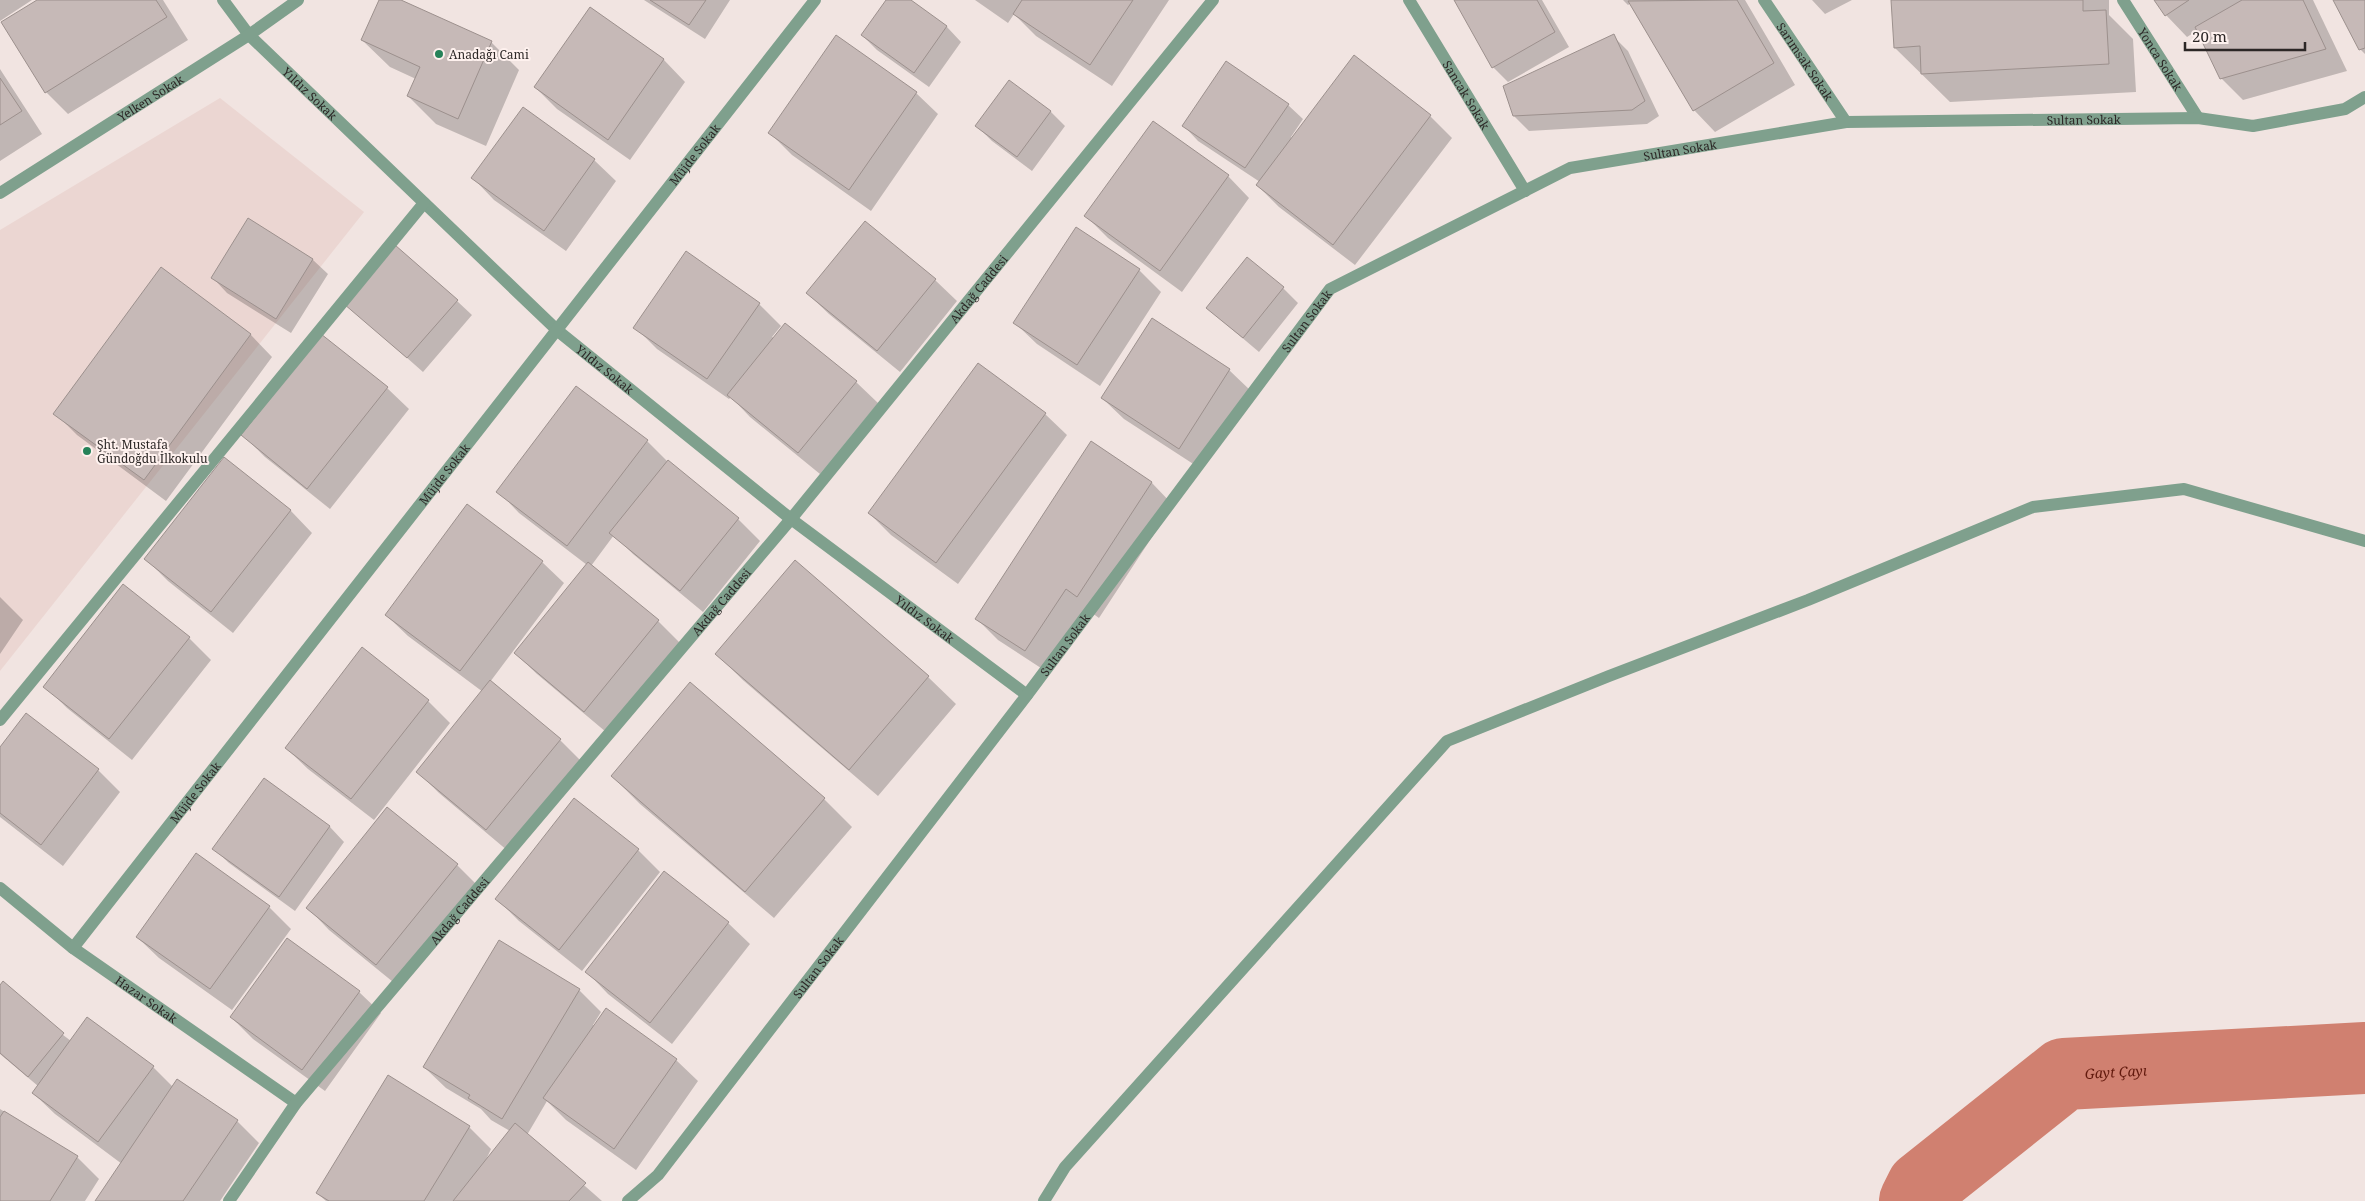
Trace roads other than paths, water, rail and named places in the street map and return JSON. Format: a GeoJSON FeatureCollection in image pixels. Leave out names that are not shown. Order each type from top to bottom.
{"type":"FeatureCollection","features":[{"type":"Feature","properties":{"kind":"street","name":"Yıldız Sokak"},"geometry":{"type":"LineString","coordinates":[[223,0],[249,34],[558,331],[792,519],[1026,695]]}},
{"type":"Feature","properties":{"kind":"street","name":"Yelken Sokak"},"geometry":{"type":"LineString","coordinates":[[0,193],[249,34],[298,0]]}},
{"type":"Feature","properties":{"kind":"street","name":"Müjde Sokak"},"geometry":{"type":"LineString","coordinates":[[73,948],[558,331],[815,0]]}},
{"type":"Feature","properties":{"kind":"street","name":"Akdağ Caddesi"},"geometry":{"type":"LineString","coordinates":[[229,1201],[296,1103],[792,519],[1213,0]]}},
{"type":"Feature","properties":{"kind":"street","name":"Sancak Sokak"},"geometry":{"type":"LineString","coordinates":[[1409,0],[1525,191]]}},
{"type":"Feature","properties":{"kind":"street","name":"Sarımsak Sokak"},"geometry":{"type":"LineString","coordinates":[[1764,0],[1846,122]]}},
{"type":"Feature","properties":{"kind":"street","name":"Yonca Sokak"},"geometry":{"type":"LineString","coordinates":[[2123,0],[2198,118]]}},
{"type":"Feature","properties":{"kind":"street","name":"Sultan Sokak"},"geometry":{"type":"LineString","coordinates":[[628,1201],[658,1174],[1026,695],[1330,289],[1570,168],[1846,122],[2198,118],[2253,126],[2345,109],[2365,97]]}},
{"type":"Feature","properties":{"kind":"street"},"geometry":{"type":"LineString","coordinates":[[0,720],[424,203]]}},
{"type":"Feature","properties":{"kind":"street"},"geometry":{"type":"LineString","coordinates":[[1044,1201],[1064,1167],[1447,741],[1609,676],[1808,600],[2033,507],[2184,489],[2365,541]]}},
{"type":"Feature","properties":{"kind":"street","name":"Hazar Sokak"},"geometry":{"type":"LineString","coordinates":[[0,888],[73,948],[296,1103]]}},
{"type":"Feature","properties":{"kind":"waterway","name":"Gayt Çayı"},"geometry":{"type":"LineString","coordinates":[[1915,1201],[1922,1187],[2064,1074],[2365,1058]]}},
{"type":"Feature","properties":{"kind":"place","name":"Anadağı Cami"},"geometry":{"type":"Point","coordinates":[439,54]}},
{"type":"Feature","properties":{"kind":"place","name":"Şht. Mustafa Gündoğdu İlkokulu"},"geometry":{"type":"Point","coordinates":[87,451]}}]}
